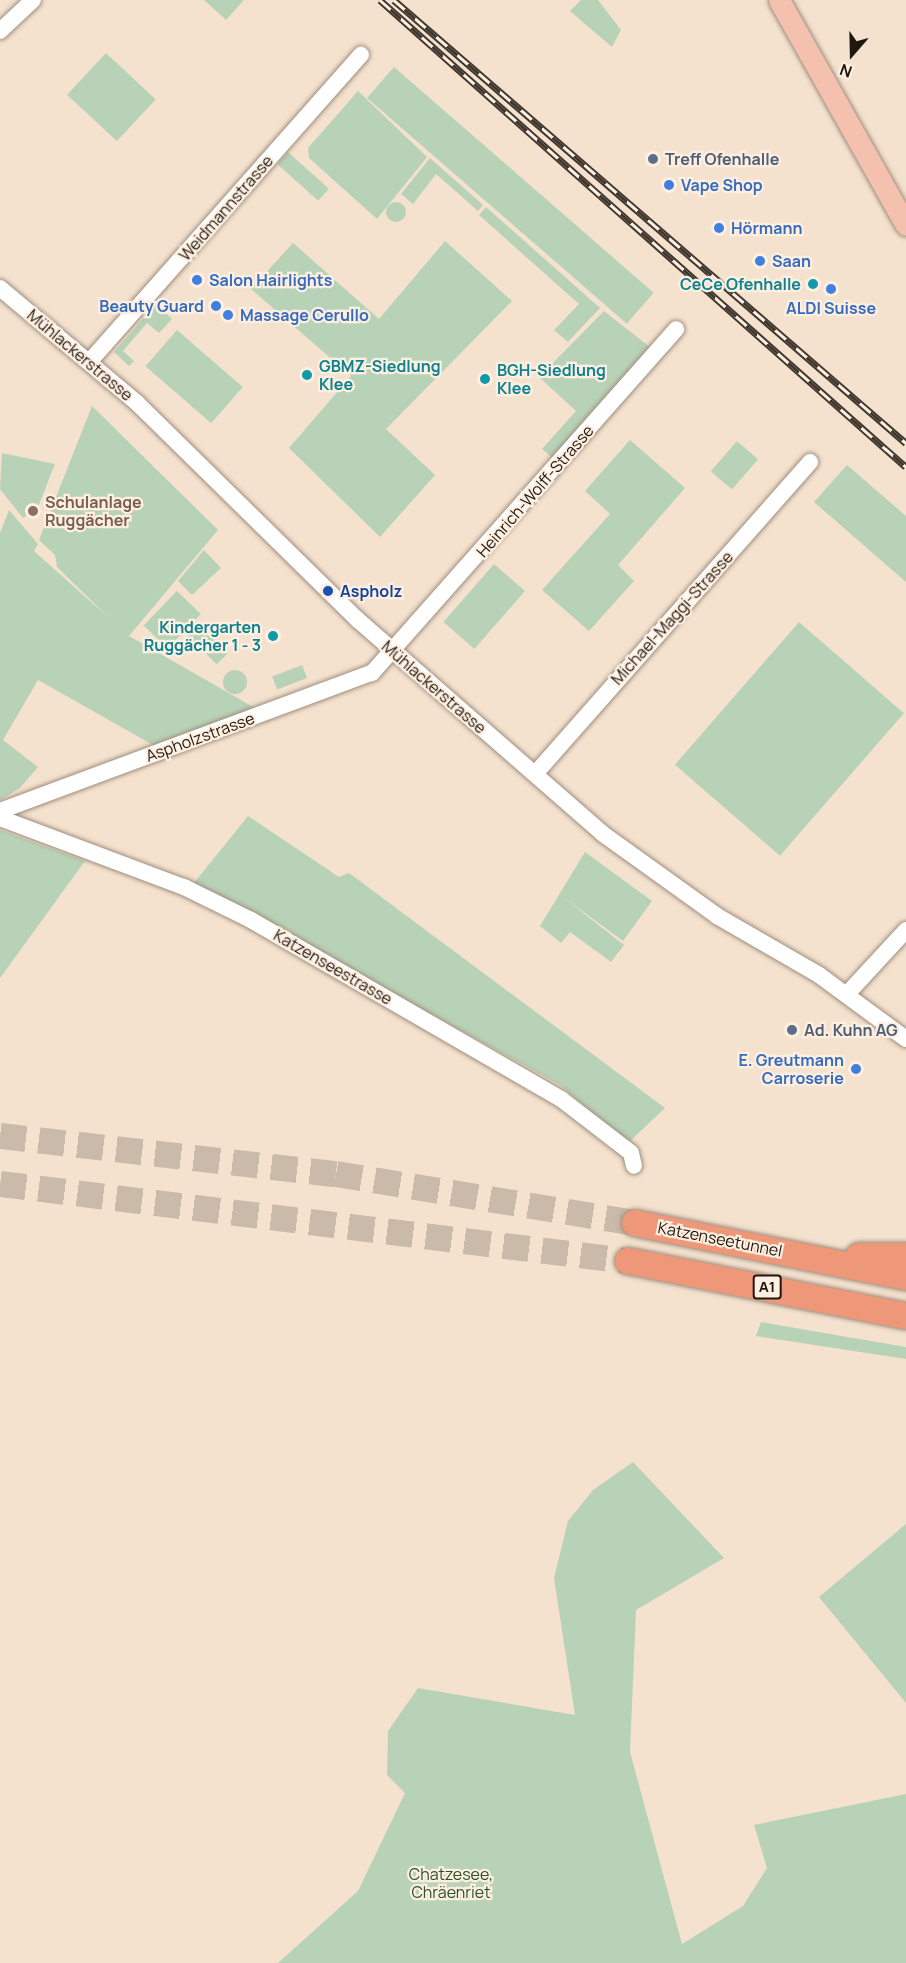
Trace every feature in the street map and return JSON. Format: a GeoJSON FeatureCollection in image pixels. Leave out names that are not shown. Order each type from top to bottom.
{"type":"FeatureCollection","features":[{"type":"Feature","properties":{"kind":"highway","name":"Katzenseetunnel"},"geometry":{"type":"LineString","coordinates":[[635,1223],[804,1256]]}},
{"type":"Feature","properties":{"kind":"highway"},"geometry":{"type":"LineString","coordinates":[[804,1256],[906,1256]]}},
{"type":"Feature","properties":{"kind":"highway","name":"A1"},"geometry":{"type":"LineString","coordinates":[[804,1256],[906,1276]]}},
{"type":"Feature","properties":{"kind":"highway","name":"A1"},"geometry":{"type":"LineString","coordinates":[[628,1261],[906,1316]]}},
{"type":"Feature","properties":{"kind":"main road"},"geometry":{"type":"LineString","coordinates":[[779,0],[906,225]]}},
{"type":"Feature","properties":{"kind":"street"},"geometry":{"type":"LineString","coordinates":[[0,32],[33,0]]}},
{"type":"Feature","properties":{"kind":"street","name":"Weidmannstrasse"},"geometry":{"type":"LineString","coordinates":[[90,361],[361,55]]}},
{"type":"Feature","properties":{"kind":"street","name":"Mühlackerstrasse"},"geometry":{"type":"LineString","coordinates":[[0,288],[90,361],[393,652],[653,873],[847,994],[906,1039]]}},
{"type":"Feature","properties":{"kind":"street","name":"Heinrich-Wolff-Strasse"},"geometry":{"type":"LineString","coordinates":[[393,652],[676,329]]}},
{"type":"Feature","properties":{"kind":"street","name":"Michael-Maggi-Strasse"},"geometry":{"type":"LineString","coordinates":[[535,774],[810,462]]}},
{"type":"Feature","properties":{"kind":"street","name":"Aspholzstrasse"},"geometry":{"type":"LineString","coordinates":[[0,811],[372,673],[393,652]]}},
{"type":"Feature","properties":{"kind":"street","name":"Katzenseestrasse"},"geometry":{"type":"LineString","coordinates":[[0,818],[184,887],[251,920],[561,1099],[631,1153],[634,1166]]}},
{"type":"Feature","properties":{"kind":"street"},"geometry":{"type":"LineString","coordinates":[[847,994],[906,930]]}},
{"type":"Feature","properties":{"kind":"green space"},"geometry":{"type":"Polygon","coordinates":[[[204,0],[244,0],[226,20],[204,0]]]}},
{"type":"Feature","properties":{"kind":"green space"},"geometry":{"type":"Polygon","coordinates":[[[581,0],[598,0],[621,30],[612,47],[570,11],[581,0]]]}},
{"type":"Feature","properties":{"kind":"green space"},"geometry":{"type":"Polygon","coordinates":[[[106,53],[156,99],[117,141],[67,95],[106,53]]]}},
{"type":"Feature","properties":{"kind":"green space"},"geometry":{"type":"Polygon","coordinates":[[[394,67],[654,293],[627,324],[367,98],[394,67]]]}},
{"type":"Feature","properties":{"kind":"green space"},"geometry":{"type":"Polygon","coordinates":[[[358,91],[427,157],[377,219],[309,158],[308,148],[358,91]]]}},
{"type":"Feature","properties":{"kind":"green space"},"geometry":{"type":"Polygon","coordinates":[[[288,152],[329,189],[318,201],[277,164],[288,152]]]}},
{"type":"Feature","properties":{"kind":"green space"},"geometry":{"type":"Polygon","coordinates":[[[430,158],[483,205],[478,211],[436,174],[413,204],[401,194],[430,158]]]}},
{"type":"Feature","properties":{"kind":"green space"},"geometry":{"type":"Polygon","coordinates":[[[396,202],[403,205],[406,212],[403,219],[396,222],[389,219],[386,212],[389,205],[396,202]]]}},
{"type":"Feature","properties":{"kind":"green space"},"geometry":{"type":"Polygon","coordinates":[[[486,207],[600,308],[568,342],[554,330],[579,304],[479,215],[486,207]]]}},
{"type":"Feature","properties":{"kind":"green space"},"geometry":{"type":"Polygon","coordinates":[[[445,241],[512,301],[386,429],[435,475],[380,537],[289,448],[351,376],[251,289],[293,243],[379,319],[445,241]]]}},
{"type":"Feature","properties":{"kind":"green space"},"geometry":{"type":"Polygon","coordinates":[[[156,304],[172,319],[159,333],[147,323],[123,351],[134,361],[129,366],[114,352],[156,304]]]}},
{"type":"Feature","properties":{"kind":"green space"},"geometry":{"type":"Polygon","coordinates":[[[604,311],[651,348],[552,458],[542,449],[576,411],[539,377],[604,311]]]}},
{"type":"Feature","properties":{"kind":"green space"},"geometry":{"type":"Polygon","coordinates":[[[177,330],[243,387],[211,423],[146,366],[177,330]]]}},
{"type":"Feature","properties":{"kind":"green space"},"geometry":{"type":"Polygon","coordinates":[[[92,406],[218,530],[129,636],[255,708],[153,745],[38,680],[3,740],[38,767],[20,788],[0,800],[0,533],[9,510],[38,544],[34,551],[109,618],[57,567],[55,555],[39,540],[92,406]]]}},
{"type":"Feature","properties":{"kind":"green space"},"geometry":{"type":"Polygon","coordinates":[[[630,440],[685,488],[618,565],[634,581],[589,631],[542,590],[610,514],[585,491],[630,440]]]}},
{"type":"Feature","properties":{"kind":"green space"},"geometry":{"type":"Polygon","coordinates":[[[737,441],[758,459],[732,490],[711,471],[737,441]]]}},
{"type":"Feature","properties":{"kind":"green space"},"geometry":{"type":"Polygon","coordinates":[[[2,453],[55,464],[38,507],[23,518],[0,489],[2,453]]]}},
{"type":"Feature","properties":{"kind":"green space"},"geometry":{"type":"Polygon","coordinates":[[[847,465],[906,516],[906,582],[814,502],[847,465]]]}},
{"type":"Feature","properties":{"kind":"green space"},"geometry":{"type":"Polygon","coordinates":[[[204,550],[221,568],[192,595],[178,581],[204,550]]]}},
{"type":"Feature","properties":{"kind":"green space"},"geometry":{"type":"Polygon","coordinates":[[[494,564],[525,591],[474,649],[443,622],[494,564]]]}},
{"type":"Feature","properties":{"kind":"green space"},"geometry":{"type":"Polygon","coordinates":[[[177,591],[201,614],[167,648],[144,626],[177,591]]]}},
{"type":"Feature","properties":{"kind":"green space"},"geometry":{"type":"Polygon","coordinates":[[[799,622],[904,713],[780,856],[675,765],[799,622]]]}},
{"type":"Feature","properties":{"kind":"green space"},"geometry":{"type":"Polygon","coordinates":[[[199,624],[228,653],[217,664],[188,635],[199,624]]]}},
{"type":"Feature","properties":{"kind":"green space"},"geometry":{"type":"Polygon","coordinates":[[[302,665],[307,678],[277,690],[272,676],[302,665]]]}},
{"type":"Feature","properties":{"kind":"green space"},"geometry":{"type":"Polygon","coordinates":[[[235,670],[243,674],[247,682],[243,690],[235,694],[227,690],[223,682],[227,674],[235,670]]]}},
{"type":"Feature","properties":{"kind":"green space"},"geometry":{"type":"Polygon","coordinates":[[[248,816],[339,877],[349,873],[665,1108],[628,1143],[560,1085],[194,883],[248,816]]]}},
{"type":"Feature","properties":{"kind":"green space"},"geometry":{"type":"Polygon","coordinates":[[[0,830],[85,861],[0,978],[0,830]]]}},
{"type":"Feature","properties":{"kind":"green space"},"geometry":{"type":"Polygon","coordinates":[[[585,852],[652,901],[623,941],[563,897],[624,945],[611,962],[570,932],[561,943],[540,926],[585,852]]]}},
{"type":"Feature","properties":{"kind":"green space"},"geometry":{"type":"Polygon","coordinates":[[[761,1322],[906,1347],[906,1359],[756,1336],[761,1322]]]}},
{"type":"Feature","properties":{"kind":"green space","name":"Chatzesee, Chräenriet"},"geometry":{"type":"Polygon","coordinates":[[[633,1462],[724,1558],[636,1610],[630,1752],[682,1944],[743,1906],[767,1868],[754,1825],[906,1794],[906,1963],[278,1963],[358,1891],[405,1793],[387,1775],[388,1731],[418,1688],[575,1715],[554,1578],[568,1521],[593,1490],[633,1462]]]}},
{"type":"Feature","properties":{"kind":"green space"},"geometry":{"type":"Polygon","coordinates":[[[906,1524],[906,1703],[819,1597],[906,1524]]]}},
{"type":"Feature","properties":{"kind":"tunnel"},"geometry":{"type":"LineString","coordinates":[[0,1136],[336,1174],[635,1223]]}},
{"type":"Feature","properties":{"kind":"tunnel"},"geometry":{"type":"LineString","coordinates":[[0,1184],[628,1261]]}},
{"type":"Feature","properties":{"kind":"railway"},"geometry":{"type":"LineString","coordinates":[[380,0],[906,467]]}},
{"type":"Feature","properties":{"kind":"railway"},"geometry":{"type":"LineString","coordinates":[[394,0],[906,443]]}},
{"type":"Feature","properties":{"kind":"place","name":"Treff Ofenhalle"},"geometry":{"type":"Point","coordinates":[653,159]}},
{"type":"Feature","properties":{"kind":"place","name":"Vape Shop"},"geometry":{"type":"Point","coordinates":[669,185]}},
{"type":"Feature","properties":{"kind":"place","name":"Hörmann"},"geometry":{"type":"Point","coordinates":[719,228]}},
{"type":"Feature","properties":{"kind":"place","name":"Saan"},"geometry":{"type":"Point","coordinates":[760,261]}},
{"type":"Feature","properties":{"kind":"place","name":"Salon Hairlights"},"geometry":{"type":"Point","coordinates":[197,280]}},
{"type":"Feature","properties":{"kind":"place","name":"CeCe Ofenhalle"},"geometry":{"type":"Point","coordinates":[813,284]}},
{"type":"Feature","properties":{"kind":"place","name":"ALDI Suisse"},"geometry":{"type":"Point","coordinates":[831,289]}},
{"type":"Feature","properties":{"kind":"place","name":"Beauty Guard"},"geometry":{"type":"Point","coordinates":[216,306]}},
{"type":"Feature","properties":{"kind":"place","name":"Massage Cerullo"},"geometry":{"type":"Point","coordinates":[228,315]}},
{"type":"Feature","properties":{"kind":"place","name":"GBMZ-Siedlung Klee"},"geometry":{"type":"Point","coordinates":[307,375]}},
{"type":"Feature","properties":{"kind":"place","name":"BGH-Siedlung Klee"},"geometry":{"type":"Point","coordinates":[485,379]}},
{"type":"Feature","properties":{"kind":"place","name":"Schulanlage Ruggächer"},"geometry":{"type":"Point","coordinates":[33,511]}},
{"type":"Feature","properties":{"kind":"place","name":"Aspholz"},"geometry":{"type":"Point","coordinates":[328,591]}},
{"type":"Feature","properties":{"kind":"place","name":"Kindergarten Ruggächer 1 - 3"},"geometry":{"type":"Point","coordinates":[273,636]}},
{"type":"Feature","properties":{"kind":"place","name":"Ad. Kuhn AG"},"geometry":{"type":"Point","coordinates":[792,1030]}},
{"type":"Feature","properties":{"kind":"place","name":"E. Greutmann Carroserie"},"geometry":{"type":"Point","coordinates":[856,1069]}}]}
